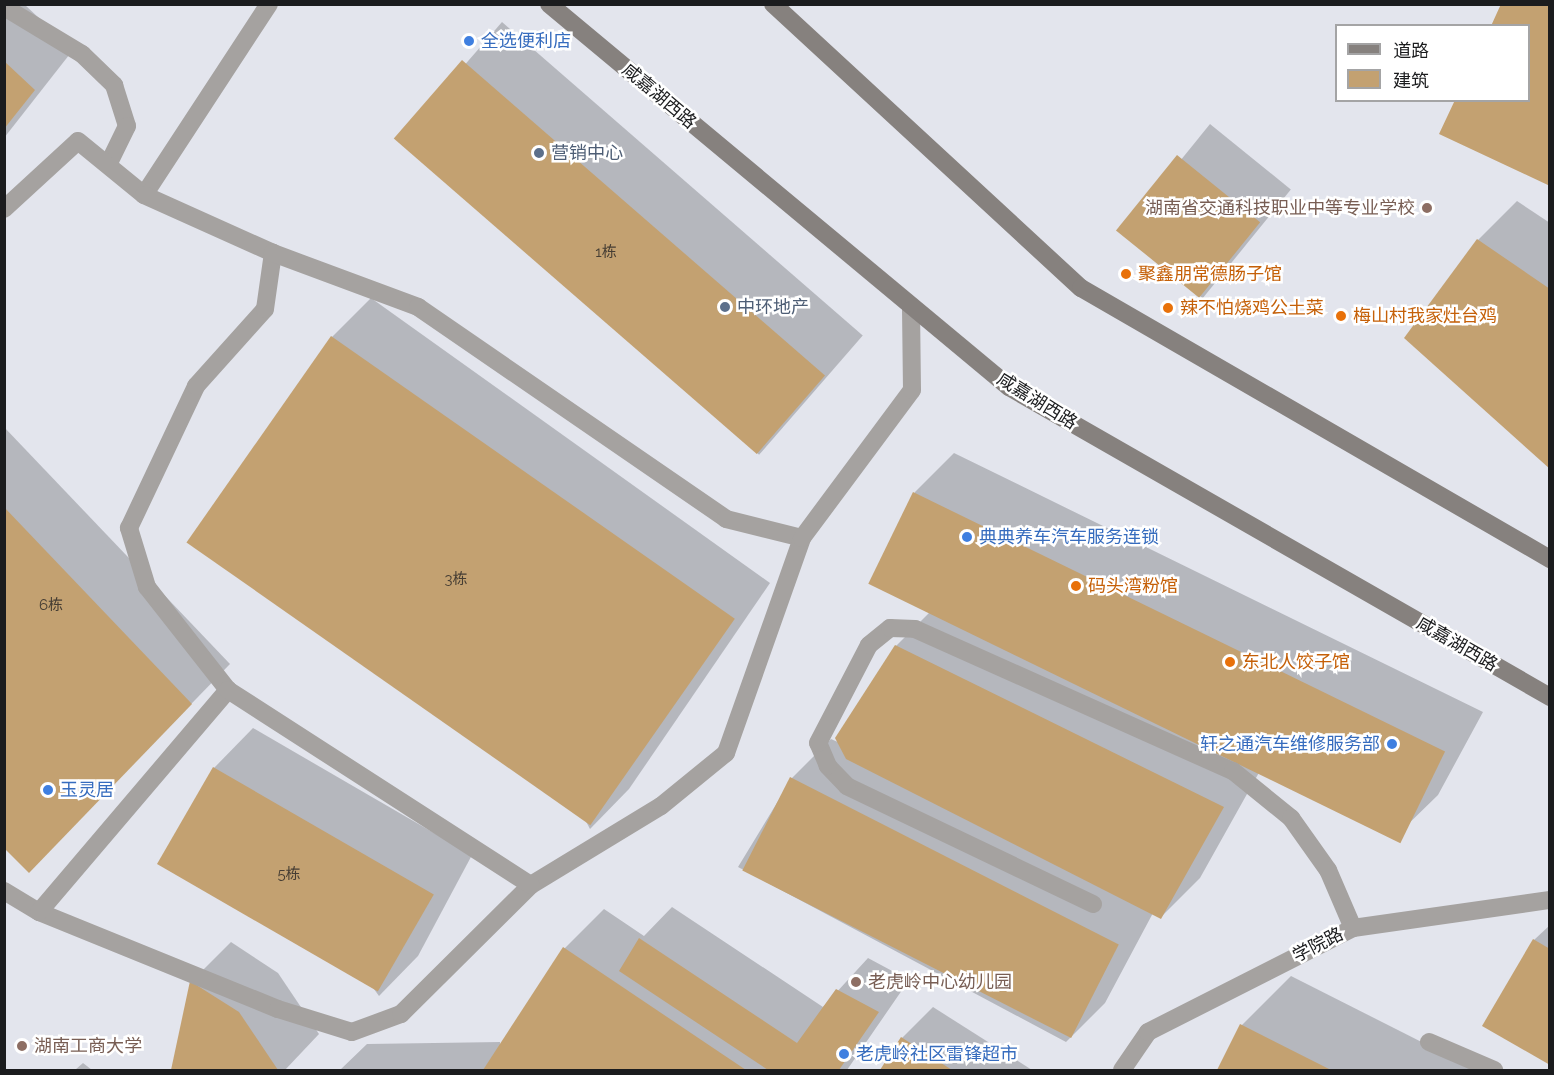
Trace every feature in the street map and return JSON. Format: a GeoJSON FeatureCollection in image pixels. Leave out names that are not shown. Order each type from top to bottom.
{"type":"FeatureCollection","features":[{"type":"Feature","properties":{"kind":"main road","name":"咸嘉湖西路"},"geometry":{"type":"LineString","coordinates":[[549,4],[1009,387],[1550,697]]}},
{"type":"Feature","properties":{"kind":"main road"},"geometry":{"type":"LineString","coordinates":[[773,4],[1081,288],[1550,559]]}},
{"type":"Feature","properties":{"kind":"street"},"geometry":{"type":"LineString","coordinates":[[144,195],[269,4]]}},
{"type":"Feature","properties":{"kind":"street"},"geometry":{"type":"LineString","coordinates":[[4,7],[82,54],[114,85],[128,126],[108,165]]}},
{"type":"Feature","properties":{"kind":"street"},"geometry":{"type":"LineString","coordinates":[[4,209],[78,141],[144,195],[273,253],[418,307],[726,519],[802,538]]}},
{"type":"Feature","properties":{"kind":"street"},"geometry":{"type":"LineString","coordinates":[[273,253],[265,309],[196,386],[129,528],[147,587],[228,690],[531,885]]}},
{"type":"Feature","properties":{"kind":"street"},"geometry":{"type":"LineString","coordinates":[[4,891],[39,912],[278,1009],[352,1032],[401,1014],[531,885],[662,806],[726,753],[802,538],[912,390],[911,306]]}},
{"type":"Feature","properties":{"kind":"street"},"geometry":{"type":"LineString","coordinates":[[1093,904],[847,786],[828,766],[818,743],[869,645],[890,628],[915,629],[1233,771],[1291,818],[1328,870],[1353,928]]}},
{"type":"Feature","properties":{"kind":"street"},"geometry":{"type":"LineString","coordinates":[[39,912],[228,690]]}},
{"type":"Feature","properties":{"kind":"street","name":"学院路"},"geometry":{"type":"LineString","coordinates":[[1122,1071],[1148,1032],[1353,928],[1550,900]]}},
{"type":"Feature","properties":{"kind":"street"},"geometry":{"type":"LineString","coordinates":[[1429,1042],[1494,1071]]}},
{"type":"Feature","properties":{"kind":"building"},"geometry":{"type":"Polygon","coordinates":[[[1501,4],[1550,4],[1550,186],[1439,134],[1454,102],[1530,102],[1530,24],[1492,24],[1501,4]]]}},
{"type":"Feature","properties":{"kind":"building"},"geometry":{"type":"Polygon","coordinates":[[[462,60],[825,376],[757,454],[394,138],[462,60]]]}},
{"type":"Feature","properties":{"kind":"building"},"geometry":{"type":"Polygon","coordinates":[[[4,61],[35,90],[4,129],[4,61]]]}},
{"type":"Feature","properties":{"kind":"building"},"geometry":{"type":"Polygon","coordinates":[[[1177,155],[1260,222],[1199,298],[1116,230],[1177,155]]]}},
{"type":"Feature","properties":{"kind":"building"},"geometry":{"type":"Polygon","coordinates":[[[1477,239],[1550,289],[1550,469],[1404,338],[1477,239]]]}},
{"type":"Feature","properties":{"kind":"building"},"geometry":{"type":"Polygon","coordinates":[[[331,336],[735,619],[590,825],[186,542],[331,336]]]}},
{"type":"Feature","properties":{"kind":"building"},"geometry":{"type":"Polygon","coordinates":[[[913,492],[1445,752],[1400,843],[868,584],[913,492]]]}},
{"type":"Feature","properties":{"kind":"building"},"geometry":{"type":"Polygon","coordinates":[[[4,507],[192,704],[29,873],[4,848],[4,507]]]}},
{"type":"Feature","properties":{"kind":"building"},"geometry":{"type":"Polygon","coordinates":[[[895,645],[1224,807],[1161,919],[846,759],[835,738],[895,645]]]}},
{"type":"Feature","properties":{"kind":"building"},"geometry":{"type":"Polygon","coordinates":[[[213,767],[434,894],[378,991],[157,864],[213,767]]]}},
{"type":"Feature","properties":{"kind":"building"},"geometry":{"type":"Polygon","coordinates":[[[790,777],[1119,945],[1071,1038],[742,871],[790,777]]]}},
{"type":"Feature","properties":{"kind":"building"},"geometry":{"type":"Polygon","coordinates":[[[639,938],[797,1043],[836,989],[879,1012],[839,1070],[768,1070],[619,971],[639,938]]]}},
{"type":"Feature","properties":{"kind":"building"},"geometry":{"type":"Polygon","coordinates":[[[1533,939],[1550,949],[1550,1065],[1482,1026],[1533,939]]]}},
{"type":"Feature","properties":{"kind":"building"},"geometry":{"type":"Polygon","coordinates":[[[563,947],[746,1070],[483,1070],[563,947]]]}},
{"type":"Feature","properties":{"kind":"building"},"geometry":{"type":"Polygon","coordinates":[[[190,981],[239,1012],[278,1070],[171,1070],[190,981]]]}},
{"type":"Feature","properties":{"kind":"building"},"geometry":{"type":"Polygon","coordinates":[[[1240,1024],[1331,1070],[1217,1070],[1240,1024]]]}},
{"type":"Feature","properties":{"kind":"building"},"geometry":{"type":"Polygon","coordinates":[[[901,1037],[952,1070],[880,1070],[901,1037]]]}},
{"type":"Feature","properties":{"kind":"place","name":"全选便利店"},"geometry":{"type":"Point","coordinates":[469,41]}},
{"type":"Feature","properties":{"kind":"place","name":"营销中心"},"geometry":{"type":"Point","coordinates":[539,153]}},
{"type":"Feature","properties":{"kind":"place","name":"湖南省交通科技职业中等专业学校"},"geometry":{"type":"Point","coordinates":[1427,208]}},
{"type":"Feature","properties":{"kind":"place","name":"聚鑫朋常德肠子馆"},"geometry":{"type":"Point","coordinates":[1126,274]}},
{"type":"Feature","properties":{"kind":"place","name":"中环地产"},"geometry":{"type":"Point","coordinates":[725,307]}},
{"type":"Feature","properties":{"kind":"place","name":"辣不怕烧鸡公土菜"},"geometry":{"type":"Point","coordinates":[1168,308]}},
{"type":"Feature","properties":{"kind":"place","name":"梅山村我家灶台鸡"},"geometry":{"type":"Point","coordinates":[1341,316]}},
{"type":"Feature","properties":{"kind":"place","name":"典典养车汽车服务连锁"},"geometry":{"type":"Point","coordinates":[967,537]}},
{"type":"Feature","properties":{"kind":"place","name":"码头湾粉馆"},"geometry":{"type":"Point","coordinates":[1076,586]}},
{"type":"Feature","properties":{"kind":"place","name":"东北人饺子馆"},"geometry":{"type":"Point","coordinates":[1230,662]}},
{"type":"Feature","properties":{"kind":"place","name":"轩之通汽车维修服务部"},"geometry":{"type":"Point","coordinates":[1392,744]}},
{"type":"Feature","properties":{"kind":"place","name":"玉灵居"},"geometry":{"type":"Point","coordinates":[48,790]}},
{"type":"Feature","properties":{"kind":"place","name":"老虎岭中心幼儿园"},"geometry":{"type":"Point","coordinates":[856,982]}},
{"type":"Feature","properties":{"kind":"place","name":"湖南工商大学"},"geometry":{"type":"Point","coordinates":[22,1046]}},
{"type":"Feature","properties":{"kind":"place","name":"老虎岭社区雷锋超市"},"geometry":{"type":"Point","coordinates":[844,1054]}}]}
